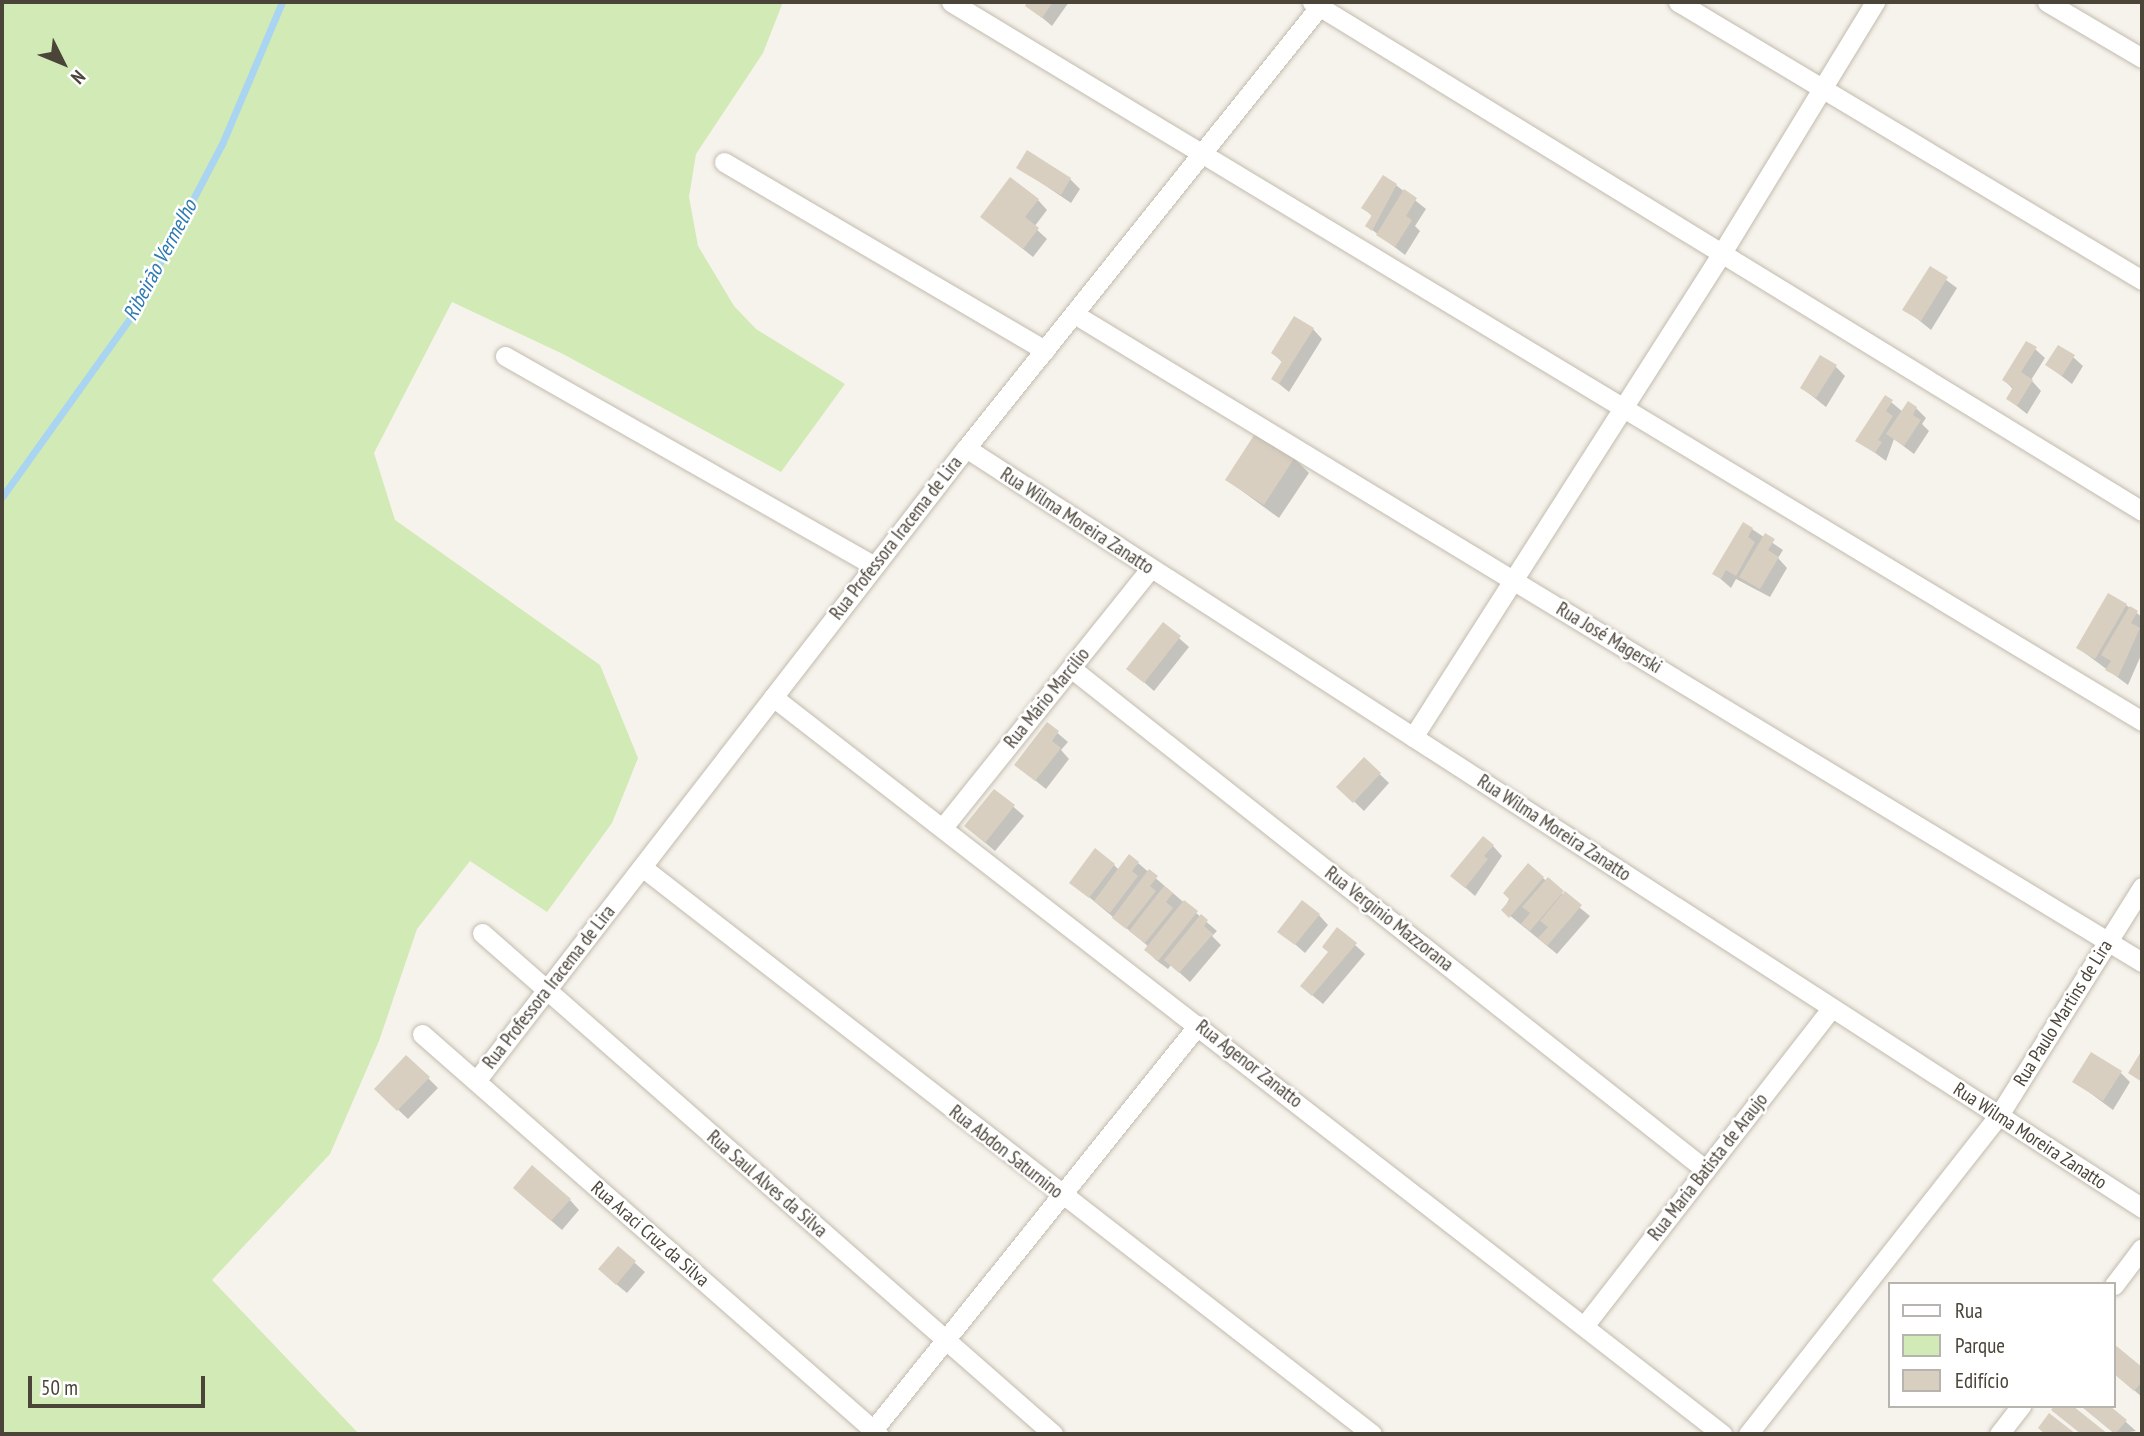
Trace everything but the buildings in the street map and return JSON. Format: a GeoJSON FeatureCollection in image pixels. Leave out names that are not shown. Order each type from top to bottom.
{"type":"FeatureCollection","features":[{"type":"Feature","properties":{"kind":"street"},"geometry":{"type":"LineString","coordinates":[[951,2],[1202,155],[1625,405],[2142,721]]}},
{"type":"Feature","properties":{"kind":"street"},"geometry":{"type":"LineString","coordinates":[[1678,2],[1825,87],[2142,281]]}},
{"type":"Feature","properties":{"kind":"street"},"geometry":{"type":"LineString","coordinates":[[1413,737],[1720,256],[1875,2]]}},
{"type":"Feature","properties":{"kind":"street"},"geometry":{"type":"LineString","coordinates":[[2047,2],[2142,58]]}},
{"type":"Feature","properties":{"kind":"street"},"geometry":{"type":"LineString","coordinates":[[1318,3],[1720,256],[2142,512]]}},
{"type":"Feature","properties":{"kind":"street","name":"Rua Professora Iracema de Lira"},"geometry":{"type":"LineString","coordinates":[[476,1081],[966,448],[1076,315],[1318,3]]}},
{"type":"Feature","properties":{"kind":"street"},"geometry":{"type":"LineString","coordinates":[[724,162],[1045,350]]}},
{"type":"Feature","properties":{"kind":"street","name":"Rua José Magerski"},"geometry":{"type":"LineString","coordinates":[[1076,315],[2142,962]]}},
{"type":"Feature","properties":{"kind":"street"},"geometry":{"type":"LineString","coordinates":[[505,356],[875,566]]}},
{"type":"Feature","properties":{"kind":"street","name":"Rua Wilma Moreira Zanatto"},"geometry":{"type":"LineString","coordinates":[[966,448],[2142,1208]]}},
{"type":"Feature","properties":{"kind":"street","name":"Rua Mário Marcilio"},"geometry":{"type":"LineString","coordinates":[[944,826],[1150,569]]}},
{"type":"Feature","properties":{"kind":"street","name":"Rua Verginio Mazzorana"},"geometry":{"type":"LineString","coordinates":[[1071,668],[1706,1171]]}},
{"type":"Feature","properties":{"kind":"street","name":"Rua Agenor Zanatto"},"geometry":{"type":"LineString","coordinates":[[773,697],[944,826],[1722,1434]]}},
{"type":"Feature","properties":{"kind":"street","name":"Rua Abdon Saturnino"},"geometry":{"type":"LineString","coordinates":[[642,867],[1061,1196],[1372,1434]]}},
{"type":"Feature","properties":{"kind":"street","name":"Rua Paulo Martins de Lira"},"geometry":{"type":"LineString","coordinates":[[1748,1434],[1999,1115],[2142,887]]}},
{"type":"Feature","properties":{"kind":"street","name":"Rua Saul Alves da Silva"},"geometry":{"type":"LineString","coordinates":[[482,933],[1053,1434]]}},
{"type":"Feature","properties":{"kind":"street","name":"Rua Maria Batista de Araujo"},"geometry":{"type":"LineString","coordinates":[[1584,1326],[1832,1008]]}},
{"type":"Feature","properties":{"kind":"street"},"geometry":{"type":"LineString","coordinates":[[876,1432],[945,1340],[1198,1025]]}},
{"type":"Feature","properties":{"kind":"street","name":"Rua Araci Cruz da Silva"},"geometry":{"type":"LineString","coordinates":[[422,1034],[876,1432]]}},
{"type":"Feature","properties":{"kind":"street"},"geometry":{"type":"LineString","coordinates":[[2116,1282],[2142,1248]]}},
{"type":"Feature","properties":{"kind":"street"},"geometry":{"type":"LineString","coordinates":[[1999,1434],[2019,1408]]}},
{"type":"Feature","properties":{"kind":"green space"},"geometry":{"type":"Polygon","coordinates":[[[2,2],[783,2],[763,53],[696,154],[689,197],[698,246],[734,306],[756,329],[845,384],[781,472],[563,354],[452,302],[374,453],[395,520],[600,665],[638,758],[612,823],[547,912],[470,861],[417,929],[379,1041],[330,1154],[212,1280],[359,1434],[2,1434],[2,2]]]}},
{"type":"Feature","properties":{"kind":"waterway","name":"Ribeirão Vermelho"},"geometry":{"type":"LineString","coordinates":[[2,497],[133,314],[222,144],[282,2]]}}]}
